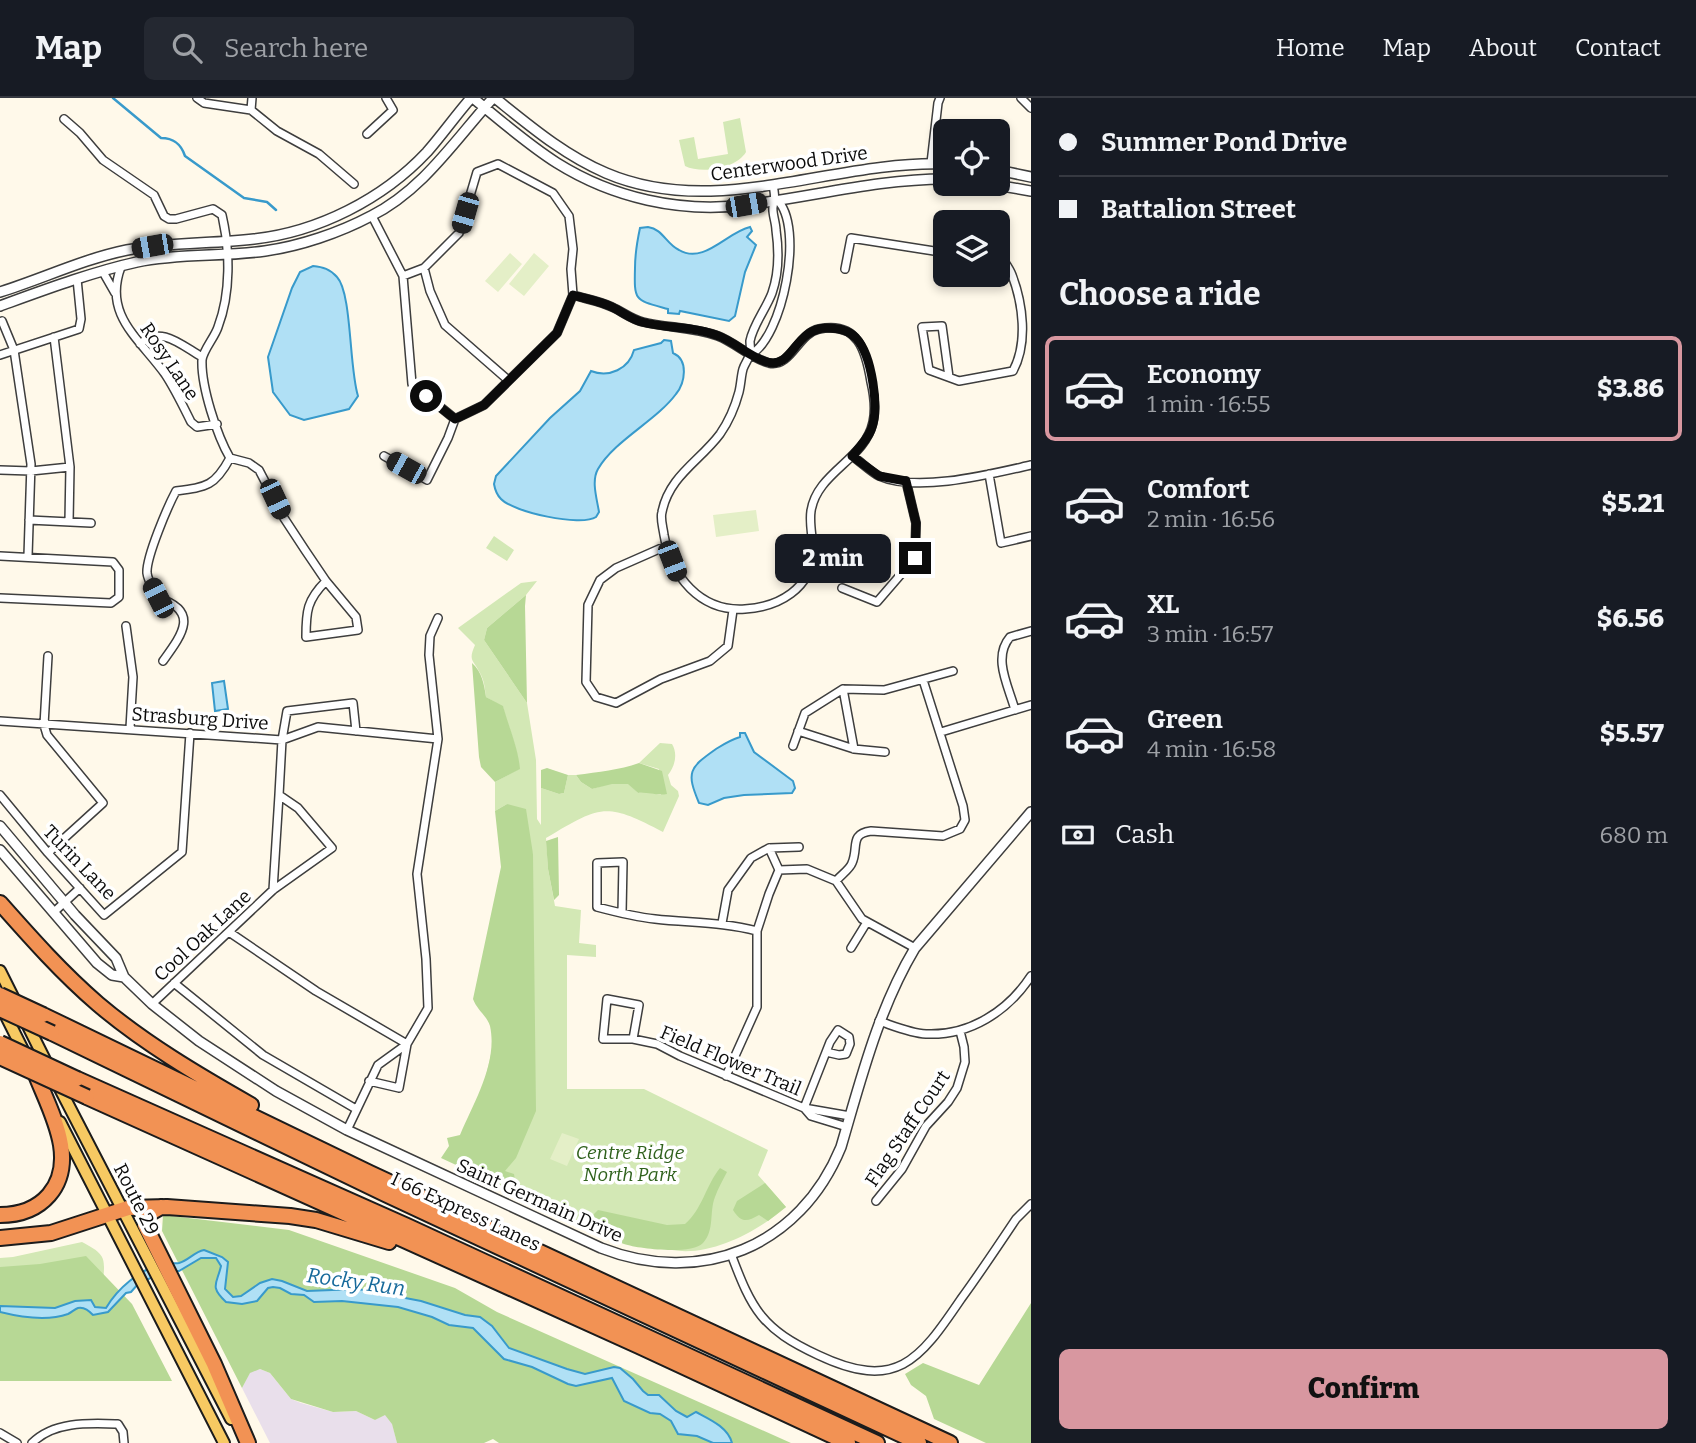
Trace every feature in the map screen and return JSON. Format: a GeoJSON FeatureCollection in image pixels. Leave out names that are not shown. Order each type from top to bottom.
{"type":"FeatureCollection","features":[{"type":"Feature","properties":{"kind":"highway"},"geometry":{"type":"LineString","coordinates":[[0,903],[39,947],[131,1030],[211,1083],[254,1107],[274,1127]]}},
{"type":"Feature","properties":{"kind":"highway"},"geometry":{"type":"LineString","coordinates":[[0,995],[142,1061],[274,1127],[950,1443]]}},
{"type":"Feature","properties":{"kind":"highway","name":"I 66 Express Lanes"},"geometry":{"type":"LineString","coordinates":[[0,1006],[385,1194],[919,1443]]}},
{"type":"Feature","properties":{"kind":"highway","name":"I 66 Express Lanes"},"geometry":{"type":"LineString","coordinates":[[0,1043],[407,1226],[877,1443]]}},
{"type":"Feature","properties":{"kind":"highway"},"geometry":{"type":"LineString","coordinates":[[0,1057],[848,1443]]}},
{"type":"Feature","properties":{"kind":"highway"},"geometry":{"type":"LineString","coordinates":[[0,1215],[18,1214],[37,1206],[52,1192],[59,1179],[63,1156],[61,1141],[36,1075]]}},
{"type":"Feature","properties":{"kind":"highway"},"geometry":{"type":"LineString","coordinates":[[162,1207],[149,1213],[145,1220],[153,1254],[176,1301],[214,1364],[245,1443]]}},
{"type":"Feature","properties":{"kind":"highway"},"geometry":{"type":"LineString","coordinates":[[0,1238],[51,1233],[123,1209],[162,1207],[262,1212],[316,1220],[366,1234],[488,1278]]}},
{"type":"Feature","properties":{"kind":"main road","name":"Route 29"},"geometry":{"type":"LineString","coordinates":[[0,971],[123,1209],[153,1254]]}},
{"type":"Feature","properties":{"kind":"main road","name":"Route 29"},"geometry":{"type":"LineString","coordinates":[[0,1006],[224,1443]]}},
{"type":"Feature","properties":{"kind":"street"},"geometry":{"type":"LineString","coordinates":[[197,98],[204,103],[251,110],[277,131],[319,153],[354,184]]}},
{"type":"Feature","properties":{"kind":"street"},"geometry":{"type":"LineString","coordinates":[[251,110],[252,98]]}},
{"type":"Feature","properties":{"kind":"street"},"geometry":{"type":"LineString","coordinates":[[368,134],[393,110],[386,98]]}},
{"type":"Feature","properties":{"kind":"street"},"geometry":{"type":"LineString","coordinates":[[0,292],[125,251],[181,242],[276,237],[303,229],[364,203],[410,169],[472,98]]}},
{"type":"Feature","properties":{"kind":"street","name":"Centerwood Drive"},"geometry":{"type":"LineString","coordinates":[[472,98],[558,164],[614,190],[652,202],[709,208],[777,200],[887,181],[933,179]]}},
{"type":"Feature","properties":{"kind":"street"},"geometry":{"type":"LineString","coordinates":[[0,306],[77,279],[150,260],[280,248],[336,231],[372,216],[425,176],[494,98]]}},
{"type":"Feature","properties":{"kind":"street","name":"Centerwood Drive"},"geometry":{"type":"LineString","coordinates":[[494,98],[565,151],[608,174],[682,191],[732,191],[931,163]]}},
{"type":"Feature","properties":{"kind":"street"},"geometry":{"type":"LineString","coordinates":[[931,163],[940,98]]}},
{"type":"Feature","properties":{"kind":"street"},"geometry":{"type":"LineString","coordinates":[[1021,98],[1031,108]]}},
{"type":"Feature","properties":{"kind":"street"},"geometry":{"type":"LineString","coordinates":[[64,119],[103,160],[154,195],[164,216],[176,219],[207,210],[218,211],[222,215],[227,254],[224,309],[219,326],[202,357],[208,396],[230,458]]}},
{"type":"Feature","properties":{"kind":"street"},"geometry":{"type":"LineString","coordinates":[[384,456],[427,480],[455,419],[484,405],[557,333],[573,295],[573,249],[569,216],[553,193],[498,164],[477,172],[459,233],[424,268],[403,276]]}},
{"type":"Feature","properties":{"kind":"street"},"geometry":{"type":"LineString","coordinates":[[1010,173],[1031,177]]}},
{"type":"Feature","properties":{"kind":"street"},"geometry":{"type":"LineString","coordinates":[[750,355],[758,351],[771,329],[782,302],[790,266],[786,215],[784,207],[777,200],[773,185]]}},
{"type":"Feature","properties":{"kind":"street"},"geometry":{"type":"LineString","coordinates":[[1010,187],[1031,191]]}},
{"type":"Feature","properties":{"kind":"street"},"geometry":{"type":"LineString","coordinates":[[573,295],[613,307],[645,323],[680,327],[720,337],[750,355],[769,363],[783,361],[806,334],[815,329],[837,328],[855,336],[864,348],[874,402],[871,430],[852,456],[822,484],[813,500],[810,514],[813,555],[804,580],[787,598],[764,608],[733,610],[709,601],[688,588],[678,577],[666,546],[660,515],[668,491],[718,436],[730,418],[743,369],[750,355],[750,340],[772,293],[777,271],[778,246],[773,208],[777,200]]}},
{"type":"Feature","properties":{"kind":"street"},"geometry":{"type":"LineString","coordinates":[[372,216],[403,276],[412,384],[455,419]]}},
{"type":"Feature","properties":{"kind":"street"},"geometry":{"type":"LineString","coordinates":[[845,269],[851,238],[933,251]]}},
{"type":"Feature","properties":{"kind":"street"},"geometry":{"type":"LineString","coordinates":[[115,293],[121,267]]}},
{"type":"Feature","properties":{"kind":"street"},"geometry":{"type":"LineString","coordinates":[[424,268],[430,291],[445,325],[508,380]]}},
{"type":"Feature","properties":{"kind":"street"},"geometry":{"type":"LineString","coordinates":[[950,377],[942,326],[922,327],[929,370],[959,381],[1013,371],[1020,358],[1027,327],[1010,271]]}},
{"type":"Feature","properties":{"kind":"street","name":"Rosy Lane"},"geometry":{"type":"LineString","coordinates":[[103,272],[115,293],[116,307],[121,319],[165,374],[191,422],[197,427],[216,424]]}},
{"type":"Feature","properties":{"kind":"street"},"geometry":{"type":"LineString","coordinates":[[0,355],[79,329],[81,319],[77,279]]}},
{"type":"Feature","properties":{"kind":"street"},"geometry":{"type":"LineString","coordinates":[[2,321],[14,350],[31,471],[27,556]]}},
{"type":"Feature","properties":{"kind":"street"},"geometry":{"type":"LineString","coordinates":[[140,344],[148,337],[163,335],[202,357]]}},
{"type":"Feature","properties":{"kind":"street"},"geometry":{"type":"LineString","coordinates":[[54,337],[70,467],[69,522]]}},
{"type":"Feature","properties":{"kind":"street"},"geometry":{"type":"LineString","coordinates":[[852,456],[879,476],[906,481],[946,481],[1031,465]]}},
{"type":"Feature","properties":{"kind":"street"},"geometry":{"type":"LineString","coordinates":[[230,458],[249,463],[259,470],[284,518],[326,582],[356,617],[358,630],[306,637],[305,618],[308,604],[315,592],[326,582]]}},
{"type":"Feature","properties":{"kind":"street"},"geometry":{"type":"LineString","coordinates":[[163,661],[182,635],[185,625],[183,614],[176,606],[158,598],[147,576],[148,565],[176,491],[196,489],[220,477],[230,458]]}},
{"type":"Feature","properties":{"kind":"street"},"geometry":{"type":"LineString","coordinates":[[0,470],[31,471],[70,467]]}},
{"type":"Feature","properties":{"kind":"street"},"geometry":{"type":"LineString","coordinates":[[989,474],[1002,543],[1031,536]]}},
{"type":"Feature","properties":{"kind":"street"},"geometry":{"type":"LineString","coordinates":[[842,589],[877,602],[915,558],[916,523],[906,481]]}},
{"type":"Feature","properties":{"kind":"street"},"geometry":{"type":"LineString","coordinates":[[29,520],[91,523]]}},
{"type":"Feature","properties":{"kind":"street"},"geometry":{"type":"LineString","coordinates":[[666,546],[616,568],[600,580],[589,605],[586,682],[596,697],[616,703],[661,679],[710,661],[728,646],[733,610]]}},
{"type":"Feature","properties":{"kind":"street"},"geometry":{"type":"LineString","coordinates":[[0,556],[113,562],[119,570],[119,597],[111,603],[0,598]]}},
{"type":"Feature","properties":{"kind":"street"},"geometry":{"type":"LineString","coordinates":[[369,1081],[399,1088],[407,1044],[428,1008],[417,874],[438,739],[429,655],[430,636],[438,618]]}},
{"type":"Feature","properties":{"kind":"street"},"geometry":{"type":"LineString","coordinates":[[126,626],[133,677],[130,728]]}},
{"type":"Feature","properties":{"kind":"street"},"geometry":{"type":"LineString","coordinates":[[1015,710],[1003,673],[1002,650],[1010,637],[1031,631]]}},
{"type":"Feature","properties":{"kind":"street"},"geometry":{"type":"LineString","coordinates":[[47,853],[103,803],[47,735],[44,725],[48,656]]}},
{"type":"Feature","properties":{"kind":"street"},"geometry":{"type":"LineString","coordinates":[[793,746],[805,713],[843,689],[884,690],[953,671]]}},
{"type":"Feature","properties":{"kind":"street"},"geometry":{"type":"LineString","coordinates":[[836,881],[852,865],[857,837],[862,832],[943,836],[960,829],[965,820],[941,732],[922,680]]}},
{"type":"Feature","properties":{"kind":"street"},"geometry":{"type":"LineString","coordinates":[[843,689],[855,749]]}},
{"type":"Feature","properties":{"kind":"street","name":"Cool Oak Lane"},"geometry":{"type":"LineString","coordinates":[[273,890],[282,740],[287,711],[353,703],[356,731]]}},
{"type":"Feature","properties":{"kind":"street"},"geometry":{"type":"LineString","coordinates":[[941,732],[1031,705]]}},
{"type":"Feature","properties":{"kind":"street","name":"Strasburg Drive"},"geometry":{"type":"LineString","coordinates":[[0,720],[282,740],[318,727],[438,739]]}},
{"type":"Feature","properties":{"kind":"street"},"geometry":{"type":"LineString","coordinates":[[798,731],[855,749],[885,752]]}},
{"type":"Feature","properties":{"kind":"street","name":"Turin Lane"},"geometry":{"type":"LineString","coordinates":[[0,795],[47,853],[104,915],[182,852],[190,733]]}},
{"type":"Feature","properties":{"kind":"street","name":"Cool Oak Lane"},"geometry":{"type":"LineString","coordinates":[[152,1004],[273,890],[331,848],[298,808],[279,794]]}},
{"type":"Feature","properties":{"kind":"street","name":"Saint Germain Drive"},"geometry":{"type":"LineString","coordinates":[[0,826],[116,958],[124,977],[152,1004],[234,1065],[347,1130],[618,1255],[646,1262],[673,1264],[731,1254],[769,1236],[805,1206],[834,1164],[879,1021],[897,979],[915,948],[1031,812]]}},
{"type":"Feature","properties":{"kind":"street"},"geometry":{"type":"LineString","coordinates":[[726,1076],[757,1007],[757,931],[779,870],[769,848]]}},
{"type":"Feature","properties":{"kind":"street"},"geometry":{"type":"LineString","coordinates":[[722,923],[728,890],[751,858],[769,848],[799,848]]}},
{"type":"Feature","properties":{"kind":"street","name":"Saint Germain Drive"},"geometry":{"type":"LineString","coordinates":[[0,850],[97,962],[112,975],[124,977]]}},
{"type":"Feature","properties":{"kind":"street"},"geometry":{"type":"LineString","coordinates":[[622,913],[624,862],[597,863],[597,908],[622,913],[656,919],[722,923],[757,931]]}},
{"type":"Feature","properties":{"kind":"street"},"geometry":{"type":"LineString","coordinates":[[779,870],[807,869],[836,881],[867,922],[915,948]]}},
{"type":"Feature","properties":{"kind":"street"},"geometry":{"type":"LineString","coordinates":[[54,912],[80,888]]}},
{"type":"Feature","properties":{"kind":"street"},"geometry":{"type":"LineString","coordinates":[[851,948],[867,922]]}},
{"type":"Feature","properties":{"kind":"street"},"geometry":{"type":"LineString","coordinates":[[229,932],[316,991],[407,1044]]}},
{"type":"Feature","properties":{"kind":"street"},"geometry":{"type":"LineString","coordinates":[[879,1021],[925,1034],[960,1031],[1001,1010],[1022,990],[1031,976]]}},
{"type":"Feature","properties":{"kind":"street"},"geometry":{"type":"LineString","coordinates":[[173,983],[263,1055],[356,1109]]}},
{"type":"Feature","properties":{"kind":"street","name":"Field Flower Trail"},"geometry":{"type":"LineString","coordinates":[[634,1039],[639,1005],[607,999],[603,1039],[634,1039],[657,1044],[804,1108],[850,1116]]}},
{"type":"Feature","properties":{"kind":"street","name":"Flag Staff Court"},"geometry":{"type":"LineString","coordinates":[[876,1201],[902,1169],[926,1126],[957,1088],[964,1062],[960,1031]]}},
{"type":"Feature","properties":{"kind":"street"},"geometry":{"type":"LineString","coordinates":[[347,1130],[378,1065],[407,1044]]}},
{"type":"Feature","properties":{"kind":"street"},"geometry":{"type":"LineString","coordinates":[[804,1108],[827,1052]]}},
{"type":"Feature","properties":{"kind":"street","name":"Field Flower Trail"},"geometry":{"type":"LineString","coordinates":[[804,1108],[811,1116],[847,1127]]}},
{"type":"Feature","properties":{"kind":"street"},"geometry":{"type":"LineString","coordinates":[[731,1254],[751,1303],[778,1334],[795,1345],[841,1366],[860,1371],[886,1370],[905,1363],[929,1346],[1016,1219],[1031,1203]]}},
{"type":"Feature","properties":{"kind":"street"},"geometry":{"type":"LineString","coordinates":[[32,1443],[39,1436],[63,1426],[91,1423],[118,1424],[123,1432],[124,1443]]}},
{"type":"Feature","properties":{"kind":"street"},"geometry":{"type":"LineString","coordinates":[[0,1433],[17,1443]]}},
{"type":"Feature","properties":{"kind":"shaded area"},"geometry":{"type":"Polygon","coordinates":[[[260,1369],[270,1373],[291,1399],[301,1403],[333,1412],[356,1411],[375,1420],[385,1414],[392,1423],[397,1443],[270,1443],[242,1388],[250,1372],[260,1369]]]}},
{"type":"Feature","properties":{"kind":"green space"},"geometry":{"type":"Polygon","coordinates":[[[740,118],[746,152],[741,158],[727,166],[709,170],[685,166],[679,140],[694,137],[698,159],[728,154],[723,122],[740,118]]]}},
{"type":"Feature","properties":{"kind":"green space"},"geometry":{"type":"Polygon","coordinates":[[[510,253],[522,264],[498,292],[485,281],[510,253]]]}},
{"type":"Feature","properties":{"kind":"green space"},"geometry":{"type":"Polygon","coordinates":[[[534,253],[549,266],[524,296],[509,284],[534,253]]]}},
{"type":"Feature","properties":{"kind":"green space"},"geometry":{"type":"Polygon","coordinates":[[[756,510],[759,531],[716,537],[713,515],[756,510]]]}},
{"type":"Feature","properties":{"kind":"green space"},"geometry":{"type":"Polygon","coordinates":[[[494,536],[514,550],[507,561],[486,548],[494,536]]]}},
{"type":"Feature","properties":{"kind":"green space","name":"Centre Ridge North Park"},"geometry":{"type":"Polygon","coordinates":[[[537,581],[526,595],[487,628],[484,640],[527,703],[536,760],[537,819],[541,825],[541,788],[564,793],[568,775],[576,775],[592,789],[612,783],[629,784],[638,793],[661,795],[659,769],[639,763],[660,743],[672,744],[674,748],[675,760],[668,775],[679,796],[663,832],[628,815],[603,811],[579,819],[546,838],[555,906],[581,910],[579,943],[596,945],[596,957],[567,955],[567,1089],[644,1089],[768,1150],[758,1175],[786,1207],[762,1225],[718,1246],[702,1250],[672,1250],[594,1230],[464,1169],[533,876],[533,854],[507,804],[495,811],[495,782],[519,769],[517,753],[503,707],[486,697],[482,678],[473,662],[475,645],[458,628],[521,583],[537,581]]]}},
{"type":"Feature","properties":{"kind":"green space"},"geometry":{"type":"Polygon","coordinates":[[[526,595],[527,703],[484,640],[487,628],[526,595]]]}},
{"type":"Feature","properties":{"kind":"green space"},"geometry":{"type":"Polygon","coordinates":[[[472,663],[480,674],[486,697],[503,706],[519,761],[520,769],[495,782],[481,767],[479,757],[472,663]]]}},
{"type":"Feature","properties":{"kind":"green space"},"geometry":{"type":"Polygon","coordinates":[[[639,763],[662,771],[667,794],[638,793],[628,784],[612,784],[592,789],[576,775],[616,769],[639,763]]]}},
{"type":"Feature","properties":{"kind":"green space"},"geometry":{"type":"Polygon","coordinates":[[[547,768],[568,775],[564,793],[541,788],[541,770],[547,768]]]}},
{"type":"Feature","properties":{"kind":"green space"},"geometry":{"type":"Polygon","coordinates":[[[507,804],[526,809],[533,854],[536,1111],[516,1158],[505,1171],[514,1174],[515,1180],[510,1190],[441,1158],[449,1146],[447,1138],[460,1135],[483,1082],[491,1054],[490,1026],[473,999],[501,867],[495,811],[507,804]]]}},
{"type":"Feature","properties":{"kind":"green space"},"geometry":{"type":"Polygon","coordinates":[[[558,837],[559,895],[554,900],[546,841],[558,837]]]}},
{"type":"Feature","properties":{"kind":"green space"},"geometry":{"type":"Polygon","coordinates":[[[562,1133],[579,1139],[567,1166],[550,1159],[562,1133]]]}},
{"type":"Feature","properties":{"kind":"green space"},"geometry":{"type":"Polygon","coordinates":[[[720,1168],[727,1172],[713,1203],[707,1238],[697,1247],[677,1250],[641,1248],[620,1243],[594,1230],[592,1216],[598,1210],[667,1225],[685,1224],[696,1212],[720,1168]]]}},
{"type":"Feature","properties":{"kind":"green space"},"geometry":{"type":"Polygon","coordinates":[[[765,1183],[786,1207],[768,1221],[759,1215],[748,1220],[739,1217],[733,1210],[737,1201],[765,1183]]]}},
{"type":"Feature","properties":{"kind":"green space"},"geometry":{"type":"Polygon","coordinates":[[[163,1215],[289,1230],[455,1288],[497,1312],[791,1443],[499,1443],[493,1439],[484,1443],[397,1443],[392,1424],[385,1415],[375,1420],[356,1411],[333,1412],[291,1399],[270,1373],[260,1369],[250,1373],[242,1388],[162,1231],[163,1215]]]}},
{"type":"Feature","properties":{"kind":"green space"},"geometry":{"type":"Polygon","coordinates":[[[82,1242],[97,1251],[103,1259],[103,1287],[0,1273],[0,1258],[82,1242]]]}},
{"type":"Feature","properties":{"kind":"green space"},"geometry":{"type":"Polygon","coordinates":[[[86,1256],[132,1304],[172,1381],[0,1381],[0,1267],[86,1256]]]}},
{"type":"Feature","properties":{"kind":"green space"},"geometry":{"type":"Polygon","coordinates":[[[1031,1303],[1031,1443],[986,1443],[934,1419],[926,1396],[911,1385],[905,1374],[923,1363],[979,1385],[1031,1303]]]}},
{"type":"Feature","properties":{"kind":"water"},"geometry":{"type":"Polygon","coordinates":[[[648,227],[688,254],[706,251],[750,227],[752,231],[747,237],[756,245],[745,272],[735,316],[729,321],[680,311],[679,314],[668,313],[668,309],[639,298],[635,287],[636,248],[640,228],[648,227]]]}},
{"type":"Feature","properties":{"kind":"water"},"geometry":{"type":"Polygon","coordinates":[[[313,266],[332,272],[342,286],[358,396],[349,409],[304,420],[290,415],[273,392],[268,357],[292,288],[300,272],[313,266]]]}},
{"type":"Feature","properties":{"kind":"water"},"geometry":{"type":"Polygon","coordinates":[[[664,340],[671,341],[673,353],[681,361],[684,372],[682,384],[668,404],[615,449],[598,469],[595,484],[599,512],[596,517],[577,520],[547,517],[519,509],[501,499],[494,486],[496,476],[550,418],[580,391],[591,371],[605,373],[617,370],[628,362],[634,350],[664,340]]]}},
{"type":"Feature","properties":{"kind":"water"},"geometry":{"type":"Polygon","coordinates":[[[224,681],[228,709],[215,711],[212,683],[224,681]]]}},
{"type":"Feature","properties":{"kind":"water"},"geometry":{"type":"Polygon","coordinates":[[[740,733],[745,733],[754,752],[793,781],[795,788],[792,793],[744,795],[724,798],[708,805],[699,803],[692,784],[695,766],[716,749],[740,737],[740,733]]]}},
{"type":"Feature","properties":{"kind":"water","name":"Rocky Run"},"geometry":{"type":"Polygon","coordinates":[[[204,1250],[228,1262],[225,1289],[233,1297],[241,1296],[260,1283],[272,1279],[307,1291],[358,1289],[421,1301],[480,1317],[492,1326],[509,1348],[585,1374],[620,1368],[648,1395],[659,1395],[687,1417],[696,1412],[717,1424],[727,1432],[732,1443],[713,1443],[697,1436],[678,1434],[671,1421],[660,1414],[650,1413],[624,1401],[612,1378],[576,1386],[568,1384],[532,1367],[504,1359],[473,1328],[449,1325],[398,1307],[342,1301],[314,1302],[304,1295],[291,1294],[273,1287],[268,1288],[257,1301],[242,1304],[226,1302],[216,1288],[221,1266],[216,1258],[201,1258],[179,1271],[165,1271],[138,1284],[108,1312],[93,1315],[78,1308],[68,1314],[43,1318],[0,1312],[0,1306],[55,1308],[75,1301],[91,1300],[95,1307],[106,1308],[123,1287],[146,1270],[164,1263],[179,1263],[204,1250]]]}},
{"type":"Feature","properties":{"kind":"waterway"},"geometry":{"type":"LineString","coordinates":[[113,98],[161,138],[176,142],[185,156],[244,198],[267,202],[276,210]]}},
{"type":"Feature","properties":{"kind":"route"},"geometry":{"type":"LineString","coordinates":[[426,396],[455,419],[484,405],[557,333],[573,295],[613,307],[645,323],[697,330],[720,337],[750,355],[776,364],[783,361],[806,334],[815,329],[837,328],[855,336],[864,348],[874,402],[871,430],[852,456],[879,476],[906,481],[916,523],[915,558]]}}]}
